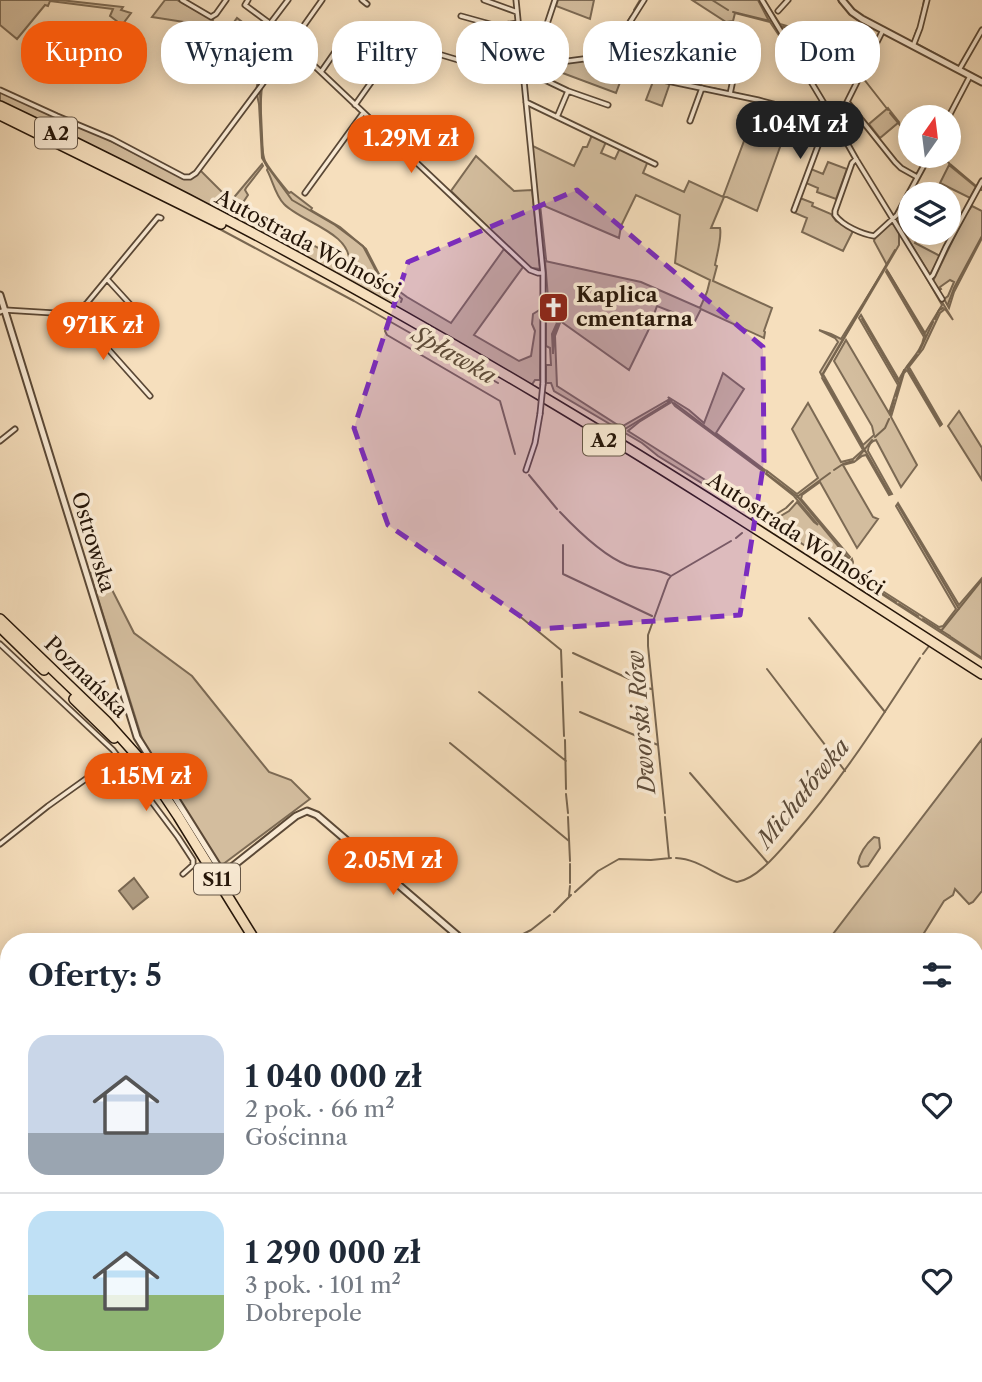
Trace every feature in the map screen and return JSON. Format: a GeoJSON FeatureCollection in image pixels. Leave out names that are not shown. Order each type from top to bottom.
{"type":"FeatureCollection","features":[{"type":"Feature","properties":{"kind":"highway","name":"Autostrada Wolności"},"geometry":{"type":"LineString","coordinates":[[0,106],[153,181],[453,344],[628,448],[927,641],[982,680]]}},
{"type":"Feature","properties":{"kind":"highway","name":"Autostrada Wolności"},"geometry":{"type":"LineString","coordinates":[[0,116],[271,249],[460,354],[670,480],[927,641]]}},
{"type":"Feature","properties":{"kind":"highway","name":"Poznańska"},"geometry":{"type":"LineString","coordinates":[[0,619],[131,748],[147,768],[250,933]]}},
{"type":"Feature","properties":{"kind":"highway","name":"Poznańska"},"geometry":{"type":"LineString","coordinates":[[0,627],[97,721],[142,770],[244,933]]}},
{"type":"Feature","properties":{"kind":"highway","name":"Autostrada Wolności"},"geometry":{"type":"LineString","coordinates":[[944,653],[982,674]]}},
{"type":"Feature","properties":{"kind":"highway"},"geometry":{"type":"LineString","coordinates":[[72,689],[86,696]]}},
{"type":"Feature","properties":{"kind":"highway"},"geometry":{"type":"LineString","coordinates":[[126,735],[131,748]]}},
{"type":"Feature","properties":{"kind":"street"},"geometry":{"type":"LineString","coordinates":[[182,0],[211,17],[226,0]]}},
{"type":"Feature","properties":{"kind":"street"},"geometry":{"type":"LineString","coordinates":[[238,0],[246,2],[265,21]]}},
{"type":"Feature","properties":{"kind":"street"},"geometry":{"type":"LineString","coordinates":[[272,21],[288,0]]}},
{"type":"Feature","properties":{"kind":"street"},"geometry":{"type":"LineString","coordinates":[[307,21],[322,0]]}},
{"type":"Feature","properties":{"kind":"street"},"geometry":{"type":"LineString","coordinates":[[362,0],[368,4]]}},
{"type":"Feature","properties":{"kind":"street"},"geometry":{"type":"LineString","coordinates":[[484,0],[517,12]]}},
{"type":"Feature","properties":{"kind":"street"},"geometry":{"type":"LineString","coordinates":[[516,0],[518,21]]}},
{"type":"Feature","properties":{"kind":"street"},"geometry":{"type":"LineString","coordinates":[[548,21],[555,0]]}},
{"type":"Feature","properties":{"kind":"street"},"geometry":{"type":"LineString","coordinates":[[631,21],[644,0]]}},
{"type":"Feature","properties":{"kind":"street"},"geometry":{"type":"LineString","coordinates":[[762,0],[942,299]]}},
{"type":"Feature","properties":{"kind":"street"},"geometry":{"type":"LineString","coordinates":[[778,11],[788,0]]}},
{"type":"Feature","properties":{"kind":"street"},"geometry":{"type":"LineString","coordinates":[[842,0],[858,16],[982,82]]}},
{"type":"Feature","properties":{"kind":"street"},"geometry":{"type":"LineString","coordinates":[[913,46],[927,0]]}},
{"type":"Feature","properties":{"kind":"street"},"geometry":{"type":"LineString","coordinates":[[460,16],[478,21]]}},
{"type":"Feature","properties":{"kind":"street"},"geometry":{"type":"LineString","coordinates":[[880,36],[883,30]]}},
{"type":"Feature","properties":{"kind":"street"},"geometry":{"type":"LineString","coordinates":[[959,70],[982,30]]}},
{"type":"Feature","properties":{"kind":"street"},"geometry":{"type":"LineString","coordinates":[[321,72],[332,56]]}},
{"type":"Feature","properties":{"kind":"street"},"geometry":{"type":"LineString","coordinates":[[318,69],[530,270],[543,273]]}},
{"type":"Feature","properties":{"kind":"street"},"geometry":{"type":"LineString","coordinates":[[955,105],[970,76]]}},
{"type":"Feature","properties":{"kind":"street"},"geometry":{"type":"LineString","coordinates":[[0,90],[112,139],[184,177],[193,176],[198,170],[261,84]]}},
{"type":"Feature","properties":{"kind":"street"},"geometry":{"type":"LineString","coordinates":[[355,105],[370,84]]}},
{"type":"Feature","properties":{"kind":"street"},"geometry":{"type":"LineString","coordinates":[[524,84],[543,273],[543,384],[535,443],[526,471]]}},
{"type":"Feature","properties":{"kind":"street"},"geometry":{"type":"LineString","coordinates":[[553,84],[608,106]]}},
{"type":"Feature","properties":{"kind":"street"},"geometry":{"type":"LineString","coordinates":[[682,84],[834,120],[839,118],[856,84]]}},
{"type":"Feature","properties":{"kind":"street"},"geometry":{"type":"LineString","coordinates":[[730,94],[732,84]]}},
{"type":"Feature","properties":{"kind":"street"},"geometry":{"type":"LineString","coordinates":[[690,121],[702,88]]}},
{"type":"Feature","properties":{"kind":"street"},"geometry":{"type":"LineString","coordinates":[[557,117],[568,91]]}},
{"type":"Feature","properties":{"kind":"street"},"geometry":{"type":"LineString","coordinates":[[526,102],[654,164]]}},
{"type":"Feature","properties":{"kind":"street"},"geometry":{"type":"LineString","coordinates":[[848,102],[895,162],[918,177]]}},
{"type":"Feature","properties":{"kind":"street"},"geometry":{"type":"LineString","coordinates":[[305,193],[364,113]]}},
{"type":"Feature","properties":{"kind":"street"},"geometry":{"type":"LineString","coordinates":[[794,210],[828,119]]}},
{"type":"Feature","properties":{"kind":"street"},"geometry":{"type":"LineString","coordinates":[[856,159],[852,163],[835,211],[836,218],[873,236],[893,219],[923,168]]}},
{"type":"Feature","properties":{"kind":"street"},"geometry":{"type":"LineString","coordinates":[[930,278],[982,181]]}},
{"type":"Feature","properties":{"kind":"street"},"geometry":{"type":"LineString","coordinates":[[2,311],[63,314],[75,312],[87,303],[159,217],[161,218]]}},
{"type":"Feature","properties":{"kind":"street"},"geometry":{"type":"LineString","coordinates":[[107,279],[149,325]]}},
{"type":"Feature","properties":{"kind":"street","name":"Ostrowska"},"geometry":{"type":"LineString","coordinates":[[0,295],[2,311],[137,737],[220,870],[228,870],[293,818],[303,812],[310,812],[455,933]]}},
{"type":"Feature","properties":{"kind":"street"},"geometry":{"type":"LineString","coordinates":[[75,312],[150,396]]}},
{"type":"Feature","properties":{"kind":"street"},"geometry":{"type":"LineString","coordinates":[[0,441],[15,429]]}},
{"type":"Feature","properties":{"kind":"street"},"geometry":{"type":"LineString","coordinates":[[0,643],[118,756],[193,860],[193,865],[183,873]]}},
{"type":"Feature","properties":{"kind":"street"},"geometry":{"type":"LineString","coordinates":[[0,844],[118,756]]}},
{"type":"Feature","properties":{"kind":"highlighted area"},"geometry":{"type":"Polygon","coordinates":[[[577,190],[763,347],[764,461],[740,615],[539,629],[388,525],[354,428],[408,262],[577,190]]]}},
{"type":"Feature","properties":{"kind":"shaded area"},"geometry":{"type":"Polygon","coordinates":[[[0,0],[60,0],[123,7],[121,10],[131,13],[125,21],[117,21],[110,16],[113,9],[50,1],[32,21],[21,21],[21,34],[17,39],[0,25],[0,0]]]}},
{"type":"Feature","properties":{"kind":"shaded area"},"geometry":{"type":"Polygon","coordinates":[[[165,0],[177,0],[213,20],[178,21],[152,17],[165,0]]]}},
{"type":"Feature","properties":{"kind":"shaded area"},"geometry":{"type":"Polygon","coordinates":[[[558,0],[594,0],[590,19],[556,6],[558,0]]]}},
{"type":"Feature","properties":{"kind":"shaded area"},"geometry":{"type":"Polygon","coordinates":[[[692,0],[764,0],[778,21],[775,21],[775,29],[770,22],[735,13],[733,21],[724,21],[692,0]]]}},
{"type":"Feature","properties":{"kind":"shaded area"},"geometry":{"type":"Polygon","coordinates":[[[583,60],[583,81],[569,75],[569,62],[583,60]]]}},
{"type":"Feature","properties":{"kind":"shaded area"},"geometry":{"type":"Polygon","coordinates":[[[592,84],[619,84],[616,93],[592,84]]]}},
{"type":"Feature","properties":{"kind":"shaded area"},"geometry":{"type":"Polygon","coordinates":[[[652,84],[670,84],[662,106],[646,100],[652,84]]]}},
{"type":"Feature","properties":{"kind":"shaded area"},"geometry":{"type":"Polygon","coordinates":[[[262,87],[262,146],[270,169],[289,193],[340,227],[366,249],[381,278],[407,297],[451,323],[504,249],[523,267],[474,335],[519,361],[531,356],[535,331],[532,324],[533,314],[541,309],[540,380],[535,380],[531,386],[61,131],[0,102],[0,92],[99,135],[180,176],[192,177],[200,170],[231,201],[262,164],[245,190],[248,195],[242,208],[349,264],[348,253],[335,236],[292,210],[276,192],[262,158],[257,95],[262,87]]]}},
{"type":"Feature","properties":{"kind":"shaded area"},"geometry":{"type":"Polygon","coordinates":[[[759,101],[793,111],[757,211],[724,197],[711,228],[720,228],[713,281],[772,308],[764,338],[701,309],[695,321],[657,306],[629,370],[556,318],[549,310],[545,261],[641,282],[700,308],[710,280],[675,263],[680,215],[636,195],[621,226],[619,238],[540,204],[546,259],[543,257],[532,148],[533,146],[574,166],[592,135],[606,142],[601,153],[615,159],[620,148],[648,161],[643,173],[684,192],[689,181],[723,197],[759,101]]]}},
{"type":"Feature","properties":{"kind":"shaded area"},"geometry":{"type":"Polygon","coordinates":[[[888,108],[898,121],[880,138],[869,124],[888,108]]]}},
{"type":"Feature","properties":{"kind":"shaded area"},"geometry":{"type":"Polygon","coordinates":[[[476,156],[514,191],[532,190],[540,269],[527,266],[451,191],[476,156]]]}},
{"type":"Feature","properties":{"kind":"shaded area"},"geometry":{"type":"Polygon","coordinates":[[[828,162],[847,169],[836,199],[817,192],[818,188],[806,183],[811,169],[823,174],[828,162]]]}},
{"type":"Feature","properties":{"kind":"shaded area"},"geometry":{"type":"Polygon","coordinates":[[[948,168],[953,168],[976,187],[970,198],[961,194],[961,182],[940,182],[948,168]]]}},
{"type":"Feature","properties":{"kind":"shaded area"},"geometry":{"type":"Polygon","coordinates":[[[800,198],[813,203],[812,206],[831,214],[836,221],[851,228],[853,231],[843,251],[802,232],[807,218],[795,213],[800,198]]]}},
{"type":"Feature","properties":{"kind":"shaded area"},"geometry":{"type":"Polygon","coordinates":[[[972,206],[982,211],[982,238],[954,292],[949,308],[944,299],[954,282],[950,280],[939,290],[933,281],[950,245],[961,245],[961,223],[972,206]]]}},
{"type":"Feature","properties":{"kind":"shaded area"},"geometry":{"type":"Polygon","coordinates":[[[892,222],[898,231],[899,245],[822,376],[820,372],[838,342],[819,330],[841,339],[887,265],[874,241],[892,222]]]}},
{"type":"Feature","properties":{"kind":"shaded area"},"geometry":{"type":"Polygon","coordinates":[[[907,245],[953,320],[945,309],[940,313],[923,349],[909,367],[942,424],[940,426],[907,370],[891,417],[917,465],[901,487],[876,440],[871,443],[868,451],[892,494],[889,495],[866,455],[843,465],[873,517],[878,519],[857,548],[820,482],[802,495],[801,499],[850,557],[848,559],[838,550],[846,562],[841,568],[772,525],[774,520],[789,511],[797,502],[818,525],[794,496],[766,474],[767,471],[797,494],[818,478],[792,429],[808,403],[841,462],[853,459],[863,450],[822,378],[824,376],[863,445],[874,435],[872,426],[834,361],[846,340],[889,413],[898,385],[859,318],[861,315],[899,380],[920,349],[924,337],[887,270],[925,333],[942,305],[907,245]]]}},
{"type":"Feature","properties":{"kind":"shaded area"},"geometry":{"type":"Polygon","coordinates":[[[912,245],[919,245],[940,256],[930,275],[912,245]]]}},
{"type":"Feature","properties":{"kind":"shaded area"},"geometry":{"type":"Polygon","coordinates":[[[547,315],[557,323],[552,334],[553,354],[554,334],[560,323],[555,336],[557,386],[621,427],[668,400],[670,403],[628,431],[707,481],[705,485],[642,443],[554,391],[551,383],[546,383],[546,365],[551,365],[550,348],[546,346],[547,315]]]}},
{"type":"Feature","properties":{"kind":"shaded area"},"geometry":{"type":"Polygon","coordinates":[[[723,373],[744,389],[716,433],[765,470],[764,472],[675,406],[668,397],[704,423],[723,373]]]}},
{"type":"Feature","properties":{"kind":"shaded area"},"geometry":{"type":"Polygon","coordinates":[[[959,411],[982,448],[982,480],[948,426],[959,411]]]}},
{"type":"Feature","properties":{"kind":"shaded area"},"geometry":{"type":"Polygon","coordinates":[[[898,503],[959,605],[982,578],[982,659],[846,571],[846,566],[852,559],[851,571],[939,627],[943,626],[956,609],[896,506],[898,503]]]}},
{"type":"Feature","properties":{"kind":"shaded area"},"geometry":{"type":"Polygon","coordinates":[[[103,572],[134,633],[192,676],[269,772],[291,780],[310,799],[222,865],[218,864],[143,742],[90,573],[103,572]]]}},
{"type":"Feature","properties":{"kind":"shaded area"},"geometry":{"type":"Polygon","coordinates":[[[982,739],[982,891],[969,904],[955,889],[924,933],[834,933],[982,739]]]}},
{"type":"Feature","properties":{"kind":"shaded area"},"geometry":{"type":"Polygon","coordinates":[[[874,837],[879,838],[880,848],[868,866],[861,867],[858,863],[860,855],[874,837]]]}},
{"type":"Feature","properties":{"kind":"shaded area"},"geometry":{"type":"Polygon","coordinates":[[[134,878],[148,897],[133,909],[119,891],[134,878]]]}},
{"type":"Feature","properties":{"kind":"waterway"},"geometry":{"type":"LineString","coordinates":[[634,10],[640,0]]}},
{"type":"Feature","properties":{"kind":"waterway","name":"Dworski Rów"},"geometry":{"type":"LineString","coordinates":[[712,0],[728,10]]}},
{"type":"Feature","properties":{"kind":"waterway"},"geometry":{"type":"LineString","coordinates":[[758,0],[769,21]]}},
{"type":"Feature","properties":{"kind":"waterway"},"geometry":{"type":"LineString","coordinates":[[922,12],[924,0]]}},
{"type":"Feature","properties":{"kind":"waterway","name":"Dworski Rów"},"geometry":{"type":"LineString","coordinates":[[733,12],[770,21]]}},
{"type":"Feature","properties":{"kind":"waterway"},"geometry":{"type":"LineString","coordinates":[[919,26],[921,15]]}},
{"type":"Feature","properties":{"kind":"waterway"},"geometry":{"type":"LineString","coordinates":[[628,21],[631,16]]}},
{"type":"Feature","properties":{"kind":"waterway"},"geometry":{"type":"LineString","coordinates":[[913,40],[917,29]]}},
{"type":"Feature","properties":{"kind":"waterway"},"geometry":{"type":"LineString","coordinates":[[901,42],[908,46]]}},
{"type":"Feature","properties":{"kind":"waterway"},"geometry":{"type":"LineString","coordinates":[[917,44],[945,59]]}},
{"type":"Feature","properties":{"kind":"waterway"},"geometry":{"type":"LineString","coordinates":[[919,52],[927,56]]}},
{"type":"Feature","properties":{"kind":"waterway"},"geometry":{"type":"LineString","coordinates":[[956,71],[960,73]]}},
{"type":"Feature","properties":{"kind":"waterway"},"geometry":{"type":"LineString","coordinates":[[968,71],[982,79]]}},
{"type":"Feature","properties":{"kind":"waterway"},"geometry":{"type":"LineString","coordinates":[[692,84],[711,88]]}},
{"type":"Feature","properties":{"kind":"waterway","name":"Dworski Rów"},"geometry":{"type":"LineString","coordinates":[[868,84],[888,110]]}},
{"type":"Feature","properties":{"kind":"waterway"},"geometry":{"type":"LineString","coordinates":[[713,88],[728,92]]}},
{"type":"Feature","properties":{"kind":"waterway","name":"Spławka"},"geometry":{"type":"LineString","coordinates":[[260,91],[263,158],[267,166],[292,200],[335,225],[363,246],[382,282],[402,299],[401,302]]}},
{"type":"Feature","properties":{"kind":"waterway"},"geometry":{"type":"LineString","coordinates":[[732,92],[746,96]]}},
{"type":"Feature","properties":{"kind":"waterway","name":"Dworski Rów"},"geometry":{"type":"LineString","coordinates":[[890,113],[898,123]]}},
{"type":"Feature","properties":{"kind":"waterway"},"geometry":{"type":"LineString","coordinates":[[0,120],[9,124]]}},
{"type":"Feature","properties":{"kind":"waterway","name":"Dworski Rów"},"geometry":{"type":"LineString","coordinates":[[955,168],[976,186]]}},
{"type":"Feature","properties":{"kind":"waterway"},"geometry":{"type":"LineString","coordinates":[[214,226],[498,383]]}},
{"type":"Feature","properties":{"kind":"waterway","name":"Dworski Rów"},"geometry":{"type":"LineString","coordinates":[[948,304],[982,236]]}},
{"type":"Feature","properties":{"kind":"waterway"},"geometry":{"type":"LineString","coordinates":[[865,301],[895,250]]}},
{"type":"Feature","properties":{"kind":"waterway"},"geometry":{"type":"LineString","coordinates":[[888,272],[926,337]]}},
{"type":"Feature","properties":{"kind":"waterway"},"geometry":{"type":"LineString","coordinates":[[822,375],[863,305]]}},
{"type":"Feature","properties":{"kind":"waterway","name":"Dworski Rów"},"geometry":{"type":"LineString","coordinates":[[935,319],[943,308]]}},
{"type":"Feature","properties":{"kind":"waterway"},"geometry":{"type":"LineString","coordinates":[[862,319],[900,385]]}},
{"type":"Feature","properties":{"kind":"waterway","name":"Dworski Rów"},"geometry":{"type":"LineString","coordinates":[[919,352],[933,322]]}},
{"type":"Feature","properties":{"kind":"waterway","name":"Spławka"},"geometry":{"type":"LineString","coordinates":[[387,327],[387,335],[500,401],[515,454]]}},
{"type":"Feature","properties":{"kind":"waterway","name":"Dworski Rów"},"geometry":{"type":"LineString","coordinates":[[907,367],[917,355]]}},
{"type":"Feature","properties":{"kind":"waterway"},"geometry":{"type":"LineString","coordinates":[[907,367],[941,425]]}},
{"type":"Feature","properties":{"kind":"waterway","name":"Dworski Rów"},"geometry":{"type":"LineString","coordinates":[[896,396],[904,370]]}},
{"type":"Feature","properties":{"kind":"waterway"},"geometry":{"type":"LineString","coordinates":[[824,379],[890,494]]}},
{"type":"Feature","properties":{"kind":"waterway","name":"Dworski Rów"},"geometry":{"type":"LineString","coordinates":[[890,415],[894,400]]}},
{"type":"Feature","properties":{"kind":"waterway"},"geometry":{"type":"LineString","coordinates":[[625,429],[669,402]]}},
{"type":"Feature","properties":{"kind":"waterway"},"geometry":{"type":"LineString","coordinates":[[674,403],[764,471]]}},
{"type":"Feature","properties":{"kind":"waterway","name":"Dworski Rów"},"geometry":{"type":"LineString","coordinates":[[875,437],[885,428],[889,419]]}},
{"type":"Feature","properties":{"kind":"waterway","name":"Dworski Rów"},"geometry":{"type":"LineString","coordinates":[[857,459],[872,440]]}},
{"type":"Feature","properties":{"kind":"waterway","name":"Dworski Rów"},"geometry":{"type":"LineString","coordinates":[[834,470],[853,461]]}},
{"type":"Feature","properties":{"kind":"waterway","name":"Dworski Rów"},"geometry":{"type":"LineString","coordinates":[[797,497],[830,473]]}},
{"type":"Feature","properties":{"kind":"waterway"},"geometry":{"type":"LineString","coordinates":[[767,474],[798,497],[848,558]]}},
{"type":"Feature","properties":{"kind":"waterway","name":"Spławka"},"geometry":{"type":"LineString","coordinates":[[529,475],[557,509]]}},
{"type":"Feature","properties":{"kind":"waterway","name":"Dworski Rów"},"geometry":{"type":"LineString","coordinates":[[767,520],[793,501]]}},
{"type":"Feature","properties":{"kind":"waterway"},"geometry":{"type":"LineString","coordinates":[[898,505],[959,609]]}},
{"type":"Feature","properties":{"kind":"waterway","name":"Spławka"},"geometry":{"type":"LineString","coordinates":[[560,512],[591,542],[618,561],[671,576]]}},
{"type":"Feature","properties":{"kind":"waterway","name":"Dworski Rów"},"geometry":{"type":"LineString","coordinates":[[751,519],[754,517],[762,522]]}},
{"type":"Feature","properties":{"kind":"waterway","name":"Dworski Rów"},"geometry":{"type":"LineString","coordinates":[[736,538],[742,533]]}},
{"type":"Feature","properties":{"kind":"waterway","name":"Dworski Rów"},"geometry":{"type":"LineString","coordinates":[[665,813],[648,635],[671,576],[731,541]]}},
{"type":"Feature","properties":{"kind":"waterway"},"geometry":{"type":"LineString","coordinates":[[563,545],[563,574],[652,616]]}},
{"type":"Feature","properties":{"kind":"waterway"},"geometry":{"type":"LineString","coordinates":[[851,561],[849,572],[896,602]]}},
{"type":"Feature","properties":{"kind":"waterway","name":"Michałówka"},"geometry":{"type":"LineString","coordinates":[[941,631],[982,580]]}},
{"type":"Feature","properties":{"kind":"waterway"},"geometry":{"type":"LineString","coordinates":[[899,604],[918,616]]}},
{"type":"Feature","properties":{"kind":"waterway"},"geometry":{"type":"LineString","coordinates":[[512,610],[561,650],[562,677]]}},
{"type":"Feature","properties":{"kind":"waterway"},"geometry":{"type":"LineString","coordinates":[[809,618],[885,712]]}},
{"type":"Feature","properties":{"kind":"waterway"},"geometry":{"type":"LineString","coordinates":[[923,619],[950,636]]}},
{"type":"Feature","properties":{"kind":"waterway"},"geometry":{"type":"LineString","coordinates":[[951,637],[982,658]]}},
{"type":"Feature","properties":{"kind":"waterway","name":"Michałówka"},"geometry":{"type":"LineString","coordinates":[[923,654],[929,646]]}},
{"type":"Feature","properties":{"kind":"waterway"},"geometry":{"type":"LineString","coordinates":[[573,653],[651,689]]}},
{"type":"Feature","properties":{"kind":"waterway","name":"Michałówka"},"geometry":{"type":"LineString","coordinates":[[676,858],[700,864],[737,882],[759,871],[780,851],[826,795],[920,658]]}},
{"type":"Feature","properties":{"kind":"waterway"},"geometry":{"type":"LineString","coordinates":[[767,669],[845,771]]}},
{"type":"Feature","properties":{"kind":"waterway"},"geometry":{"type":"LineString","coordinates":[[562,682],[564,736]]}},
{"type":"Feature","properties":{"kind":"waterway"},"geometry":{"type":"LineString","coordinates":[[479,692],[566,761]]}},
{"type":"Feature","properties":{"kind":"waterway"},"geometry":{"type":"LineString","coordinates":[[580,712],[658,745]]}},
{"type":"Feature","properties":{"kind":"waterway"},"geometry":{"type":"LineString","coordinates":[[565,740],[566,789]]}},
{"type":"Feature","properties":{"kind":"waterway"},"geometry":{"type":"LineString","coordinates":[[450,743],[569,841]]}},
{"type":"Feature","properties":{"kind":"waterway"},"geometry":{"type":"LineString","coordinates":[[690,773],[767,862]]}},
{"type":"Feature","properties":{"kind":"waterway"},"geometry":{"type":"LineString","coordinates":[[566,794],[568,813]]}},
{"type":"Feature","properties":{"kind":"waterway"},"geometry":{"type":"LineString","coordinates":[[568,817],[570,861]]}},
{"type":"Feature","properties":{"kind":"waterway","name":"Dworski Rów"},"geometry":{"type":"LineString","coordinates":[[665,817],[669,858]]}},
{"type":"Feature","properties":{"kind":"waterway","name":"Michałówka"},"geometry":{"type":"LineString","coordinates":[[575,892],[598,871],[619,859],[671,858]]}},
{"type":"Feature","properties":{"kind":"waterway"},"geometry":{"type":"LineString","coordinates":[[570,864],[570,883]]}},
{"type":"Feature","properties":{"kind":"waterway"},"geometry":{"type":"LineString","coordinates":[[569,896],[570,886]]}},
{"type":"Feature","properties":{"kind":"waterway","name":"Michałówka"},"geometry":{"type":"LineString","coordinates":[[554,912],[571,895]]}},
{"type":"Feature","properties":{"kind":"waterway","name":"Michałówka"},"geometry":{"type":"LineString","coordinates":[[525,933],[550,915]]}},
{"type":"Feature","properties":{"kind":"place","name":"Kaplica cmentarna"},"geometry":{"type":"Point","coordinates":[553,307]}}]}
